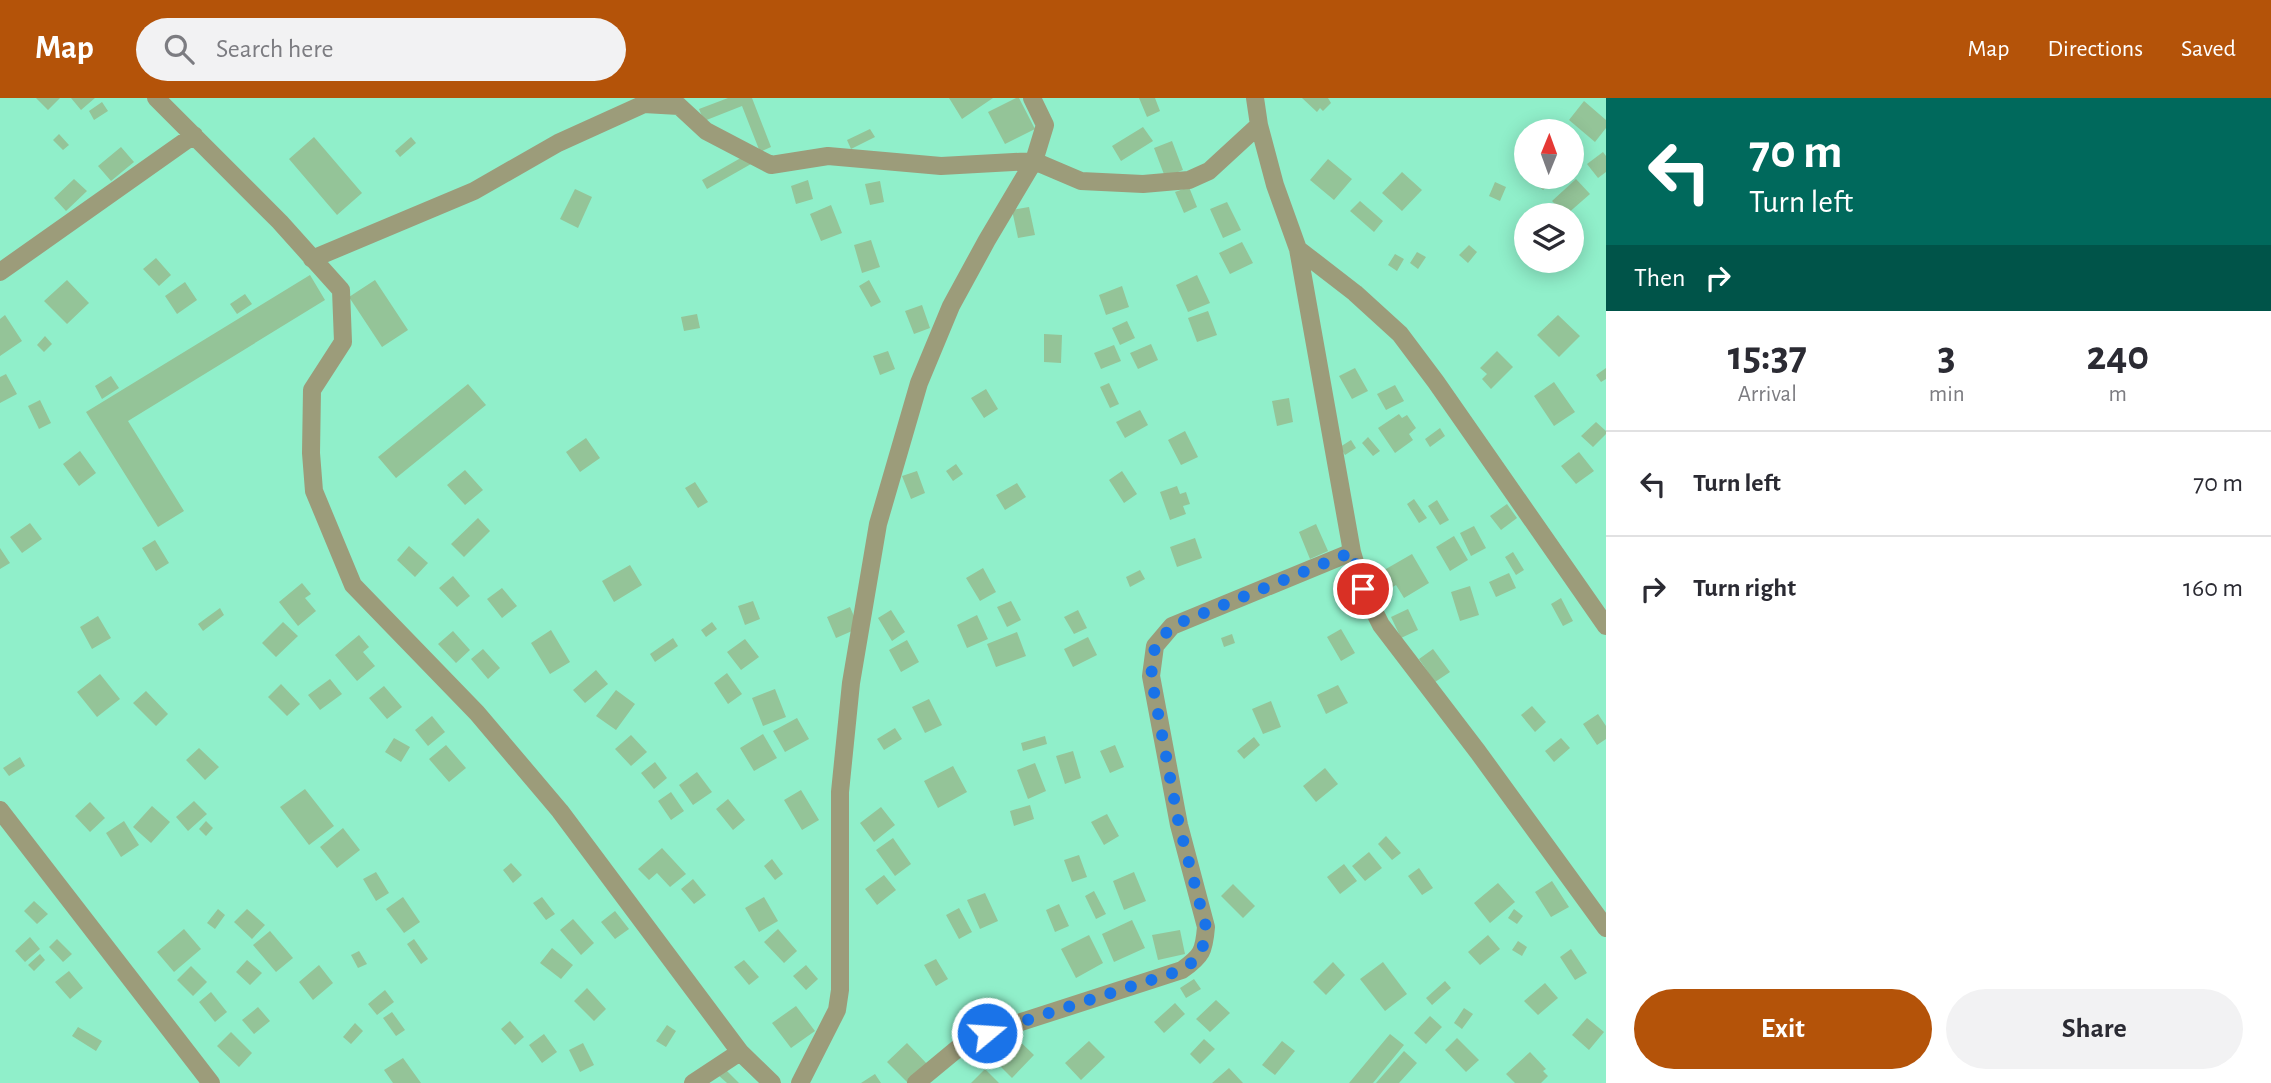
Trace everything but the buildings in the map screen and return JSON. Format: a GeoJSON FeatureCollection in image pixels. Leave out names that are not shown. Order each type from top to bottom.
{"type":"FeatureCollection","features":[{"type":"Feature","properties":{"kind":"street"},"geometry":{"type":"LineString","coordinates":[[156,98],[280,222],[341,290],[343,342],[312,390],[311,453],[314,491],[353,585],[477,713],[560,811],[740,1052],[772,1083]]}},
{"type":"Feature","properties":{"kind":"street"},"geometry":{"type":"LineString","coordinates":[[800,1083],[836,1010],[840,990],[840,792],[851,683],[878,524],[919,383],[951,306],[1034,160],[1045,124],[1032,98]]}},
{"type":"Feature","properties":{"kind":"street"},"geometry":{"type":"LineString","coordinates":[[1255,98],[1259,125],[1275,185],[1298,249],[1352,552],[1363,589],[1381,625],[1478,752],[1606,928]]}},
{"type":"Feature","properties":{"kind":"street"},"geometry":{"type":"LineString","coordinates":[[312,259],[474,191],[558,143],[644,104],[679,106],[706,131],[771,165],[828,156],[941,166],[1034,160],[1081,181],[1143,184],[1189,180],[1209,171],[1259,125]]}},
{"type":"Feature","properties":{"kind":"street"},"geometry":{"type":"LineString","coordinates":[[0,272],[194,135]]}},
{"type":"Feature","properties":{"kind":"street"},"geometry":{"type":"LineString","coordinates":[[1298,249],[1355,293],[1400,334],[1604,620]]}},
{"type":"Feature","properties":{"kind":"street"},"geometry":{"type":"LineString","coordinates":[[916,1083],[957,1049],[987,1033],[1182,970],[1198,959],[1205,942],[1206,927],[1179,825],[1153,690],[1151,676],[1155,646],[1172,626],[1352,552]]}},
{"type":"Feature","properties":{"kind":"street"},"geometry":{"type":"LineString","coordinates":[[0,810],[211,1083]]}},
{"type":"Feature","properties":{"kind":"street"},"geometry":{"type":"LineString","coordinates":[[693,1083],[740,1052]]}},
{"type":"Feature","properties":{"kind":"route"},"geometry":{"type":"LineString","coordinates":[[987,1033],[1182,970],[1198,959],[1205,942],[1206,927],[1179,825],[1151,676],[1155,646],[1172,626],[1352,552],[1363,589]]}}]}
